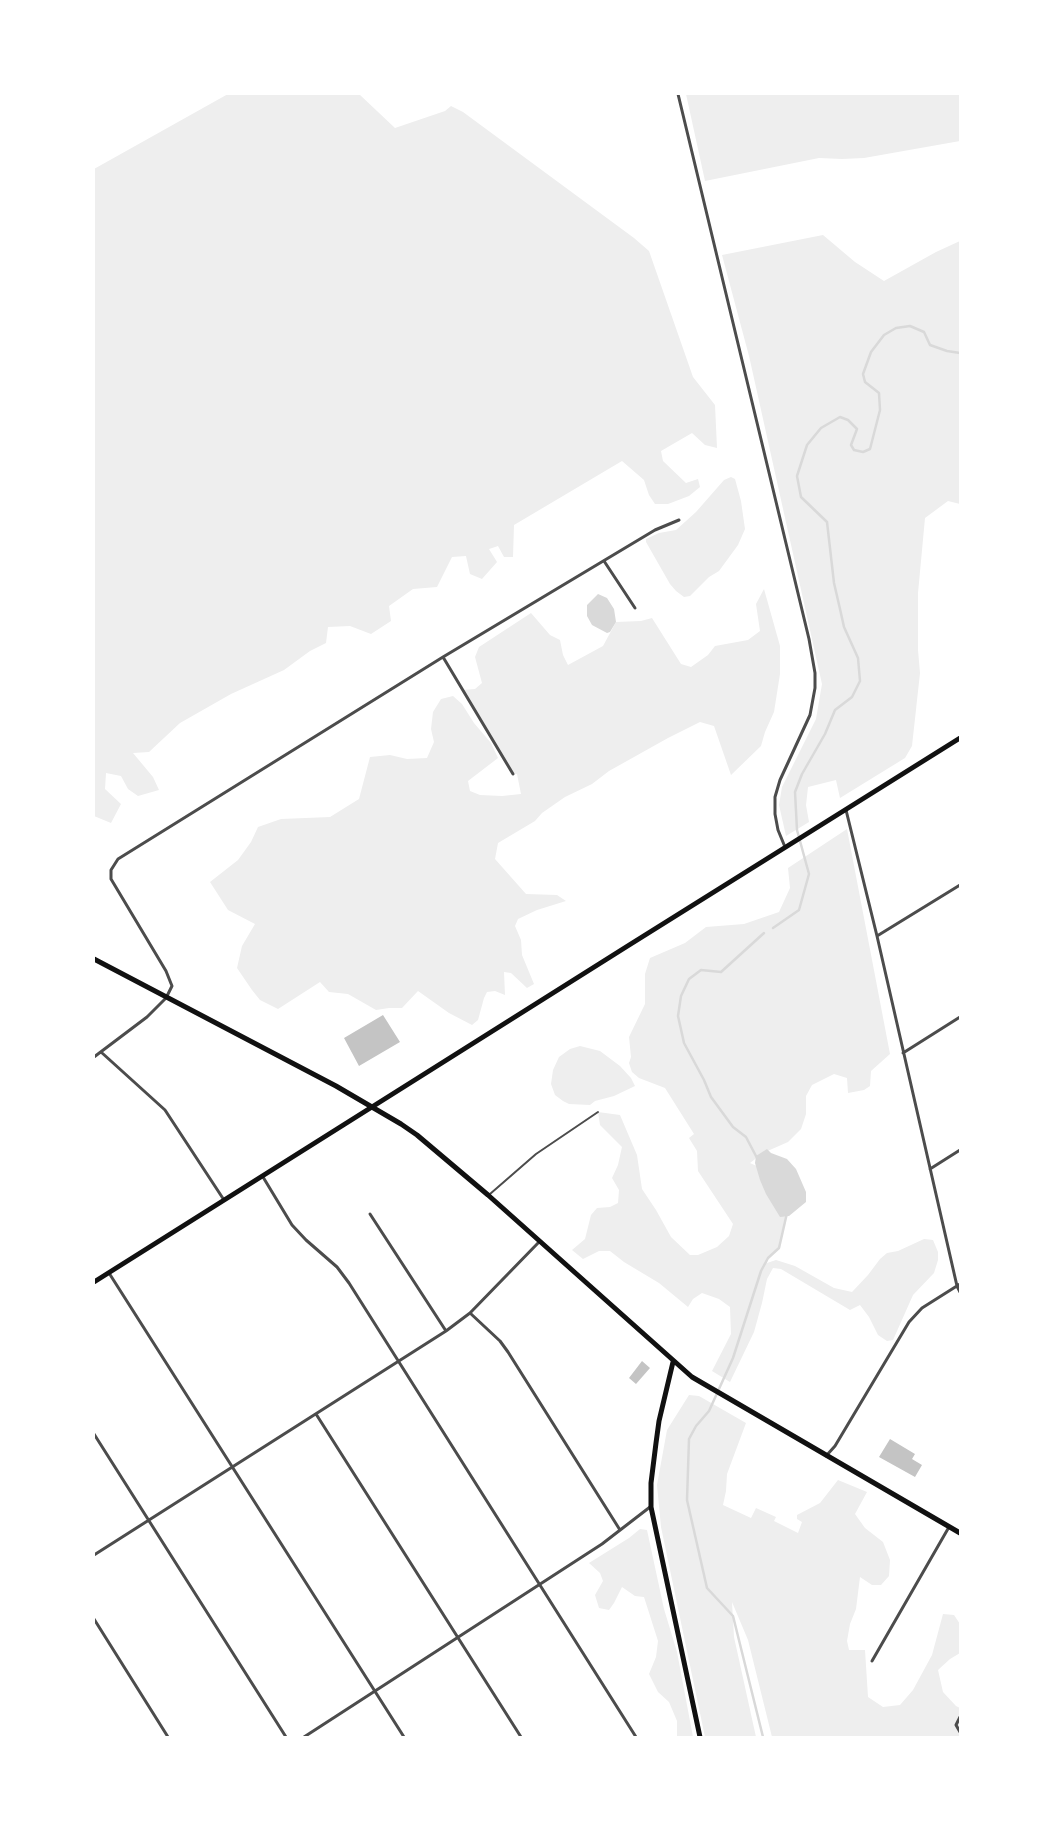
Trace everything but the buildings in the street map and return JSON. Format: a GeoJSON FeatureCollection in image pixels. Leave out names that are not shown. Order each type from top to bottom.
{"type":"FeatureCollection","features":[{"type":"Feature","properties":{"kind":"main road"},"geometry":{"type":"LineString","coordinates":[[94,1282],[960,738]]}},
{"type":"Feature","properties":{"kind":"main road"},"geometry":{"type":"LineString","coordinates":[[94,959],[313,1074],[373,1107],[417,1135],[540,1241],[673,1362],[726,1398],[960,1533]]}},
{"type":"Feature","properties":{"kind":"main road"},"geometry":{"type":"LineString","coordinates":[[673,1362],[659,1420],[650,1483],[651,1507],[700,1737]]}},
{"type":"Feature","properties":{"kind":"street"},"geometry":{"type":"LineString","coordinates":[[678,94],[700,192],[809,639],[815,673],[814,696],[810,715],[780,780],[775,797],[776,822],[785,847]]}},
{"type":"Feature","properties":{"kind":"street"},"geometry":{"type":"LineString","coordinates":[[94,1057],[138,1025],[166,998],[171,992],[172,986],[170,979],[115,888],[110,874],[113,864],[443,658],[655,530],[679,520]]}},
{"type":"Feature","properties":{"kind":"street"},"geometry":{"type":"LineString","coordinates":[[604,561],[635,608]]}},
{"type":"Feature","properties":{"kind":"street"},"geometry":{"type":"LineString","coordinates":[[443,658],[513,774]]}},
{"type":"Feature","properties":{"kind":"street"},"geometry":{"type":"LineString","coordinates":[[846,810],[960,1292]]}},
{"type":"Feature","properties":{"kind":"street"},"geometry":{"type":"LineString","coordinates":[[877,936],[960,885]]}},
{"type":"Feature","properties":{"kind":"street"},"geometry":{"type":"LineString","coordinates":[[903,1053],[960,1018]]}},
{"type":"Feature","properties":{"kind":"street"},"geometry":{"type":"LineString","coordinates":[[101,1052],[165,1110],[225,1200]]}},
{"type":"Feature","properties":{"kind":"street"},"geometry":{"type":"LineString","coordinates":[[930,1169],[960,1150]]}},
{"type":"Feature","properties":{"kind":"street"},"geometry":{"type":"LineString","coordinates":[[263,1177],[292,1225],[341,1272],[636,1737]]}},
{"type":"Feature","properties":{"kind":"street"},"geometry":{"type":"LineString","coordinates":[[370,1214],[446,1331]]}},
{"type":"Feature","properties":{"kind":"street"},"geometry":{"type":"LineString","coordinates":[[94,1555],[446,1331],[470,1312],[540,1241]]}},
{"type":"Feature","properties":{"kind":"street"},"geometry":{"type":"LineString","coordinates":[[109,1273],[404,1737]]}},
{"type":"Feature","properties":{"kind":"street"},"geometry":{"type":"LineString","coordinates":[[826,1457],[835,1446],[909,1322],[922,1308],[959,1285]]}},
{"type":"Feature","properties":{"kind":"street"},"geometry":{"type":"LineString","coordinates":[[470,1312],[500,1341],[508,1352],[620,1530]]}},
{"type":"Feature","properties":{"kind":"street"},"geometry":{"type":"LineString","coordinates":[[316,1414],[521,1737]]}},
{"type":"Feature","properties":{"kind":"street"},"geometry":{"type":"LineString","coordinates":[[94,1434],[286,1737]]}},
{"type":"Feature","properties":{"kind":"street"},"geometry":{"type":"LineString","coordinates":[[304,1737],[602,1544],[651,1507]]}},
{"type":"Feature","properties":{"kind":"street"},"geometry":{"type":"LineString","coordinates":[[872,1661],[949,1527]]}},
{"type":"Feature","properties":{"kind":"street"},"geometry":{"type":"LineString","coordinates":[[94,1619],[168,1737]]}},
{"type":"Feature","properties":{"kind":"street"},"geometry":{"type":"LineString","coordinates":[[960,1716],[957,1722],[960,1732]]}},
{"type":"Feature","properties":{"kind":"lane"},"geometry":{"type":"LineString","coordinates":[[488,1195],[536,1154],[598,1112]]}},
{"type":"Feature","properties":{"kind":"shaded area"},"geometry":{"type":"Polygon","coordinates":[[[228,94],[359,94],[395,128],[445,111],[451,106],[463,112],[649,251],[693,377],[715,405],[717,448],[705,445],[692,433],[661,451],[663,461],[686,483],[698,479],[700,487],[689,496],[668,504],[655,504],[649,495],[644,480],[622,461],[514,525],[513,557],[504,557],[498,546],[489,549],[497,562],[482,579],[470,574],[466,556],[452,557],[437,587],[413,589],[389,606],[391,621],[371,634],[350,626],[328,627],[326,643],[310,651],[284,670],[231,694],[180,723],[149,752],[133,753],[153,777],[159,790],[138,796],[128,789],[121,776],[106,773],[105,789],[121,804],[111,823],[94,816],[94,169],[228,94]]]}},
{"type":"Feature","properties":{"kind":"shaded area"},"geometry":{"type":"Polygon","coordinates":[[[686,94],[960,94],[960,141],[864,158],[819,158],[705,181],[686,94]]]}},
{"type":"Feature","properties":{"kind":"shaded area"},"geometry":{"type":"Polygon","coordinates":[[[823,235],[855,262],[884,281],[960,241],[960,504],[948,501],[925,518],[918,593],[920,673],[912,746],[905,758],[840,798],[836,780],[808,787],[806,805],[809,822],[786,836],[779,805],[782,787],[816,719],[822,684],[749,356],[722,255],[823,235]]]}},
{"type":"Feature","properties":{"kind":"shaded area"},"geometry":{"type":"Polygon","coordinates":[[[731,477],[735,479],[741,501],[745,529],[738,545],[719,571],[709,577],[690,596],[684,597],[670,584],[646,539],[659,533],[676,530],[696,512],[724,480],[731,477]]]}},
{"type":"Feature","properties":{"kind":"shaded area"},"geometry":{"type":"Polygon","coordinates":[[[764,589],[780,646],[780,674],[774,712],[761,746],[731,775],[714,726],[700,722],[609,771],[592,784],[565,797],[542,813],[535,821],[498,843],[495,859],[526,894],[557,895],[566,901],[537,910],[518,919],[515,926],[521,940],[522,955],[534,984],[527,988],[511,973],[504,972],[505,995],[495,991],[487,992],[478,1020],[472,1025],[449,1013],[418,991],[402,1008],[376,1010],[348,994],[329,992],[320,982],[278,1009],[260,1000],[252,990],[237,968],[242,946],[255,924],[228,910],[210,882],[238,860],[251,842],[258,827],[281,819],[330,817],[359,799],[370,757],[390,755],[407,759],[427,758],[434,742],[431,729],[433,712],[441,699],[453,696],[462,704],[474,723],[491,743],[498,758],[468,781],[470,791],[480,795],[502,796],[521,794],[517,774],[513,774],[462,690],[475,689],[482,683],[475,657],[479,647],[531,613],[550,635],[560,640],[563,655],[568,665],[603,646],[616,622],[641,621],[652,618],[681,664],[691,667],[708,655],[715,646],[748,640],[760,631],[756,604],[764,589]]]}},
{"type":"Feature","properties":{"kind":"shaded area"},"geometry":{"type":"Polygon","coordinates":[[[598,594],[607,598],[614,609],[616,622],[610,632],[607,633],[592,625],[587,616],[587,605],[598,594]]]}},
{"type":"Feature","properties":{"kind":"shaded area"},"geometry":{"type":"Polygon","coordinates":[[[847,829],[890,1054],[871,1071],[870,1086],[864,1090],[848,1093],[847,1078],[834,1074],[812,1085],[806,1096],[806,1114],[801,1129],[788,1142],[763,1153],[750,1163],[761,1168],[788,1211],[779,1248],[768,1258],[767,1263],[776,1260],[795,1266],[834,1288],[852,1292],[887,1253],[898,1251],[924,1239],[933,1240],[938,1252],[938,1260],[934,1273],[913,1295],[893,1340],[887,1341],[878,1335],[869,1317],[860,1305],[850,1310],[781,1269],[773,1268],[767,1279],[754,1332],[730,1382],[712,1371],[731,1334],[730,1307],[719,1299],[702,1293],[693,1299],[688,1307],[659,1283],[624,1262],[610,1251],[599,1251],[583,1259],[572,1250],[585,1239],[591,1215],[597,1208],[610,1207],[618,1203],[619,1190],[612,1178],[618,1165],[622,1147],[600,1125],[598,1112],[620,1115],[637,1155],[642,1189],[671,1237],[690,1255],[698,1255],[717,1247],[729,1236],[733,1224],[698,1171],[697,1151],[689,1138],[694,1134],[665,1088],[639,1078],[632,1072],[629,1063],[631,1057],[629,1037],[645,1004],[645,974],[650,958],[685,943],[706,927],[744,924],[779,912],[790,888],[788,868],[847,829]]]}},
{"type":"Feature","properties":{"kind":"shaded area"},"geometry":{"type":"Polygon","coordinates":[[[580,1046],[600,1051],[620,1066],[631,1078],[635,1086],[614,1096],[595,1101],[590,1105],[569,1104],[563,1101],[555,1095],[551,1084],[553,1070],[559,1057],[570,1049],[580,1046]]]}},
{"type":"Feature","properties":{"kind":"shaded area"},"geometry":{"type":"Polygon","coordinates":[[[767,1149],[771,1153],[787,1159],[796,1169],[806,1192],[806,1202],[789,1216],[780,1217],[760,1180],[755,1163],[756,1156],[767,1149]]]}},
{"type":"Feature","properties":{"kind":"shaded area"},"geometry":{"type":"Polygon","coordinates":[[[689,1395],[699,1396],[746,1423],[727,1474],[723,1505],[751,1518],[756,1508],[776,1517],[774,1521],[798,1533],[802,1522],[797,1519],[797,1515],[820,1503],[838,1480],[867,1492],[855,1514],[865,1528],[883,1542],[890,1560],[889,1576],[881,1585],[872,1585],[860,1577],[856,1609],[850,1624],[847,1641],[849,1650],[865,1650],[868,1697],[883,1707],[900,1705],[913,1690],[932,1655],[943,1614],[954,1615],[960,1624],[960,1653],[938,1670],[943,1692],[960,1708],[960,1737],[772,1737],[748,1640],[732,1602],[734,1637],[756,1737],[705,1737],[661,1527],[657,1485],[667,1430],[689,1395]]]}},
{"type":"Feature","properties":{"kind":"shaded area"},"geometry":{"type":"Polygon","coordinates":[[[640,1529],[647,1530],[664,1609],[677,1652],[693,1737],[677,1737],[677,1721],[669,1702],[658,1692],[649,1674],[656,1657],[658,1641],[644,1597],[635,1596],[622,1587],[609,1610],[599,1608],[595,1595],[603,1581],[600,1573],[589,1563],[640,1529]]]}},
{"type":"Feature","properties":{"kind":"waterway"},"geometry":{"type":"LineString","coordinates":[[773,928],[799,910],[809,874],[797,830],[795,792],[802,774],[825,734],[835,710],[852,697],[860,681],[858,658],[844,627],[834,583],[827,522],[801,497],[797,476],[807,445],[821,428],[840,417],[848,420],[857,429],[851,445],[854,450],[863,452],[870,449],[880,410],[879,393],[865,382],[863,374],[871,352],[884,335],[896,328],[910,326],[924,332],[930,345],[960,353]]}},
{"type":"Feature","properties":{"kind":"waterway"},"geometry":{"type":"LineString","coordinates":[[757,1158],[746,1137],[733,1127],[711,1097],[684,1043],[678,1016],[681,996],[689,979],[701,970],[721,972],[764,933]]}},
{"type":"Feature","properties":{"kind":"waterway"},"geometry":{"type":"LineString","coordinates":[[763,1737],[733,1616],[707,1588],[687,1500],[689,1439],[696,1426],[709,1411],[733,1358],[761,1271],[768,1258],[779,1248],[787,1213]]}}]}
